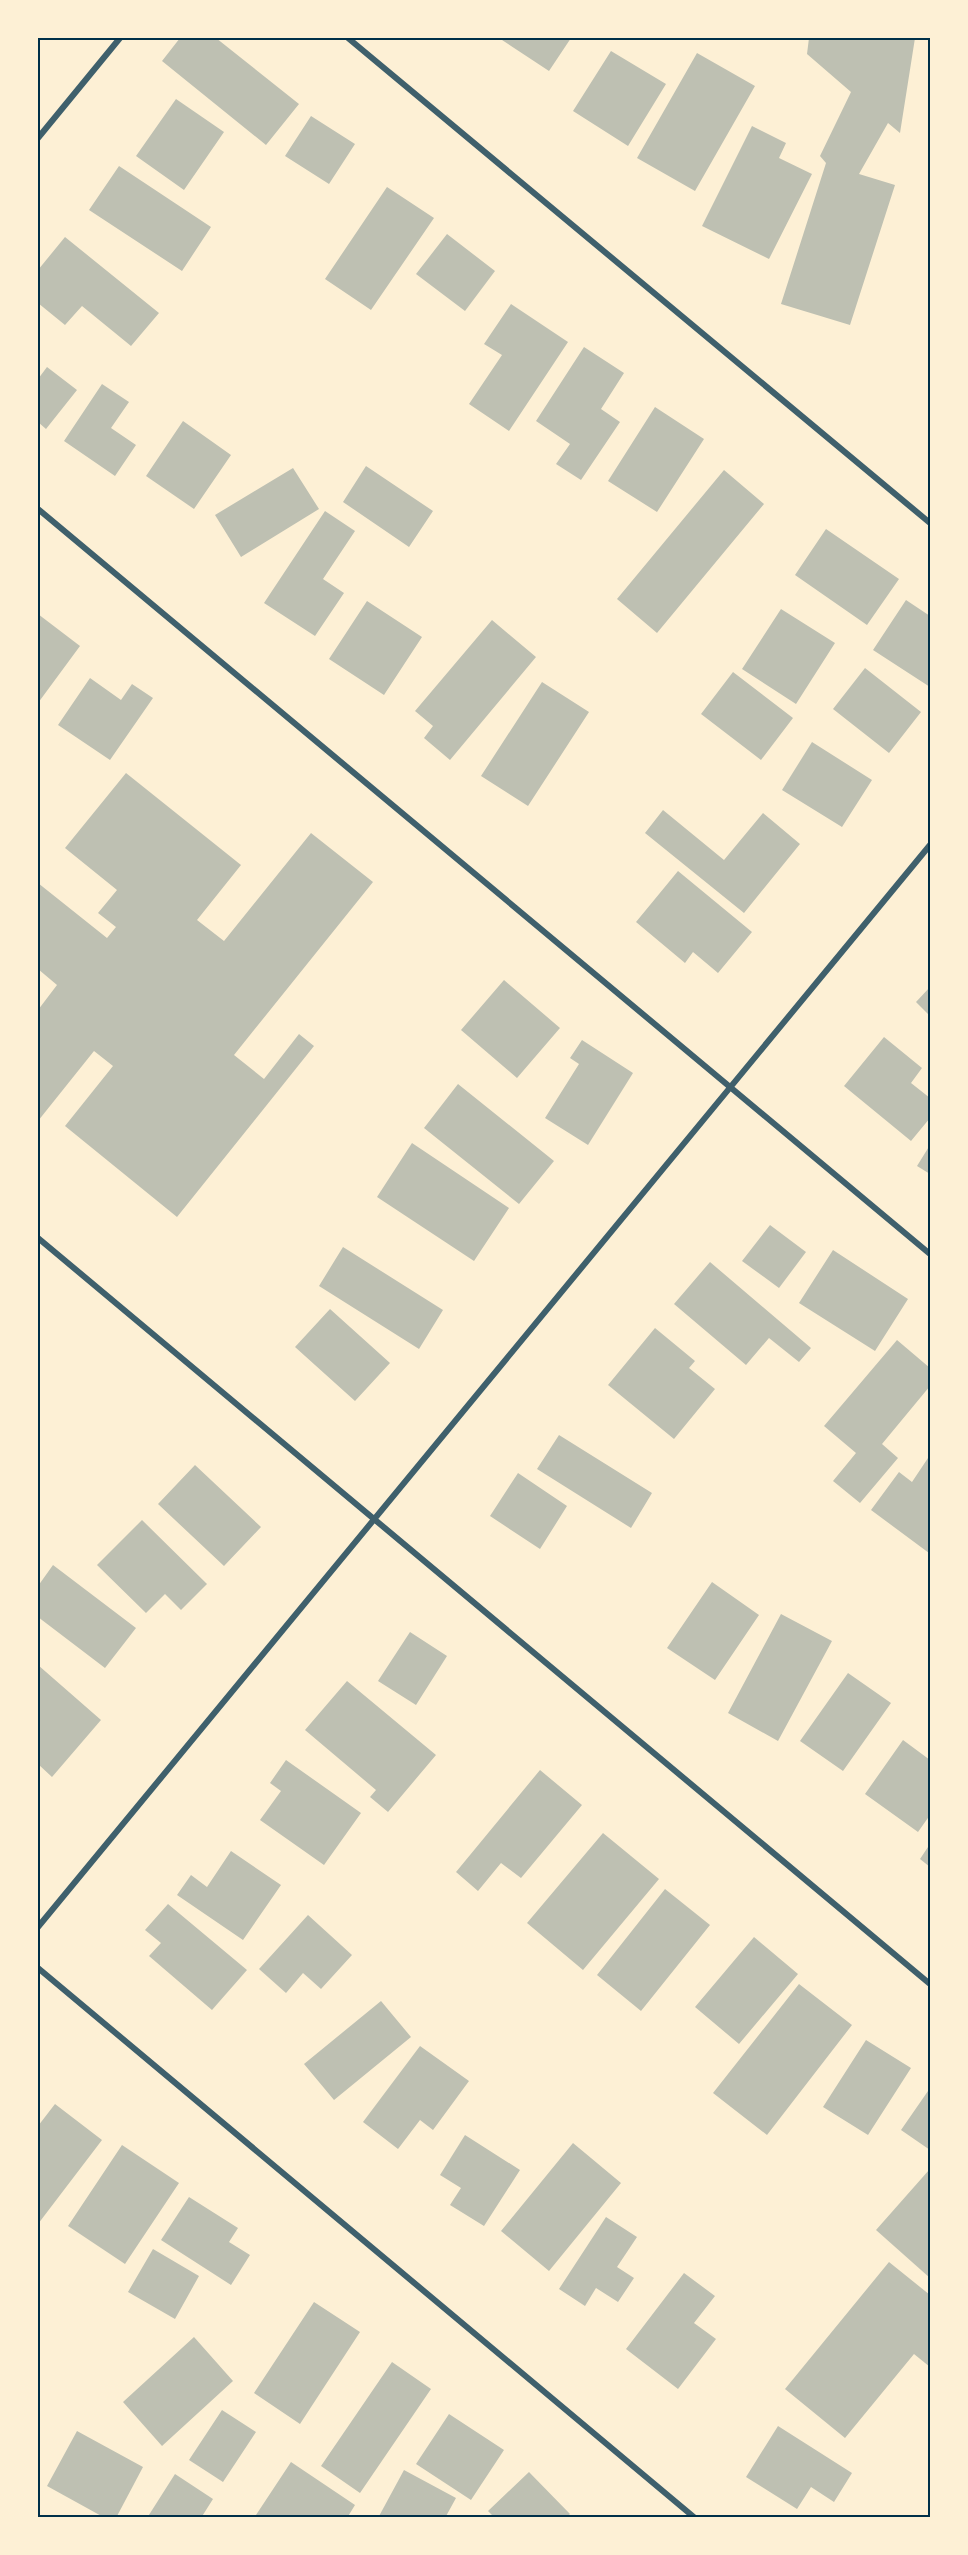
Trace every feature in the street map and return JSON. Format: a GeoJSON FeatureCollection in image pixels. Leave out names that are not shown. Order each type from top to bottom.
{"type":"FeatureCollection","features":[{"type":"Feature","properties":{"kind":"street"},"geometry":{"type":"LineString","coordinates":[[38,138],[120,38]]}},
{"type":"Feature","properties":{"kind":"street"},"geometry":{"type":"LineString","coordinates":[[348,38],[930,523]]}},
{"type":"Feature","properties":{"kind":"street"},"geometry":{"type":"LineString","coordinates":[[38,509],[930,1254]]}},
{"type":"Feature","properties":{"kind":"street"},"geometry":{"type":"LineString","coordinates":[[38,1927],[930,845]]}},
{"type":"Feature","properties":{"kind":"street"},"geometry":{"type":"LineString","coordinates":[[38,1238],[930,1984]]}},
{"type":"Feature","properties":{"kind":"street"},"geometry":{"type":"LineString","coordinates":[[38,1968],[695,2517]]}},
{"type":"Feature","properties":{"kind":"building"},"geometry":{"type":"Polygon","coordinates":[[[180,38],[216,38],[299,104],[266,145],[162,61],[180,38]]]}},
{"type":"Feature","properties":{"kind":"building"},"geometry":{"type":"Polygon","coordinates":[[[499,38],[571,38],[549,71],[499,38]]]}},
{"type":"Feature","properties":{"kind":"building"},"geometry":{"type":"Polygon","coordinates":[[[809,38],[915,38],[900,133],[888,123],[859,174],[895,185],[850,325],[781,304],[826,163],[820,156],[851,92],[807,54],[809,38]]]}},
{"type":"Feature","properties":{"kind":"building"},"geometry":{"type":"Polygon","coordinates":[[[611,51],[666,84],[628,146],[573,111],[611,51]]]}},
{"type":"Feature","properties":{"kind":"building"},"geometry":{"type":"Polygon","coordinates":[[[697,53],[755,86],[695,191],[637,158],[697,53]]]}},
{"type":"Feature","properties":{"kind":"building"},"geometry":{"type":"Polygon","coordinates":[[[176,99],[224,132],[184,190],[136,156],[176,99]]]}},
{"type":"Feature","properties":{"kind":"building"},"geometry":{"type":"Polygon","coordinates":[[[311,116],[355,144],[329,184],[285,156],[311,116]]]}},
{"type":"Feature","properties":{"kind":"building"},"geometry":{"type":"Polygon","coordinates":[[[752,126],[786,143],[779,158],[812,174],[769,259],[702,226],[752,126]]]}},
{"type":"Feature","properties":{"kind":"building"},"geometry":{"type":"Polygon","coordinates":[[[119,166],[211,227],[182,271],[89,210],[119,166]]]}},
{"type":"Feature","properties":{"kind":"building"},"geometry":{"type":"Polygon","coordinates":[[[387,187],[434,218],[371,310],[325,279],[387,187]]]}},
{"type":"Feature","properties":{"kind":"building"},"geometry":{"type":"Polygon","coordinates":[[[447,234],[495,271],[465,311],[416,274],[447,234]]]}},
{"type":"Feature","properties":{"kind":"building"},"geometry":{"type":"Polygon","coordinates":[[[65,237],[159,313],[131,346],[82,306],[65,325],[38,303],[38,270],[65,237]]]}},
{"type":"Feature","properties":{"kind":"building"},"geometry":{"type":"Polygon","coordinates":[[[511,304],[568,342],[509,431],[469,404],[502,355],[484,344],[511,304]]]}},
{"type":"Feature","properties":{"kind":"building"},"geometry":{"type":"Polygon","coordinates":[[[584,347],[624,373],[601,409],[620,422],[581,480],[556,464],[570,444],[536,421],[584,347]]]}},
{"type":"Feature","properties":{"kind":"building"},"geometry":{"type":"Polygon","coordinates":[[[47,367],[77,390],[46,429],[38,422],[38,379],[47,367]]]}},
{"type":"Feature","properties":{"kind":"building"},"geometry":{"type":"Polygon","coordinates":[[[102,384],[129,402],[111,428],[136,445],[115,476],[64,441],[102,384]]]}},
{"type":"Feature","properties":{"kind":"building"},"geometry":{"type":"Polygon","coordinates":[[[655,407],[704,439],[657,512],[608,481],[655,407]]]}},
{"type":"Feature","properties":{"kind":"building"},"geometry":{"type":"Polygon","coordinates":[[[183,421],[231,455],[194,509],[146,476],[183,421]]]}},
{"type":"Feature","properties":{"kind":"building"},"geometry":{"type":"Polygon","coordinates":[[[366,466],[433,511],[409,547],[343,502],[366,466]]]}},
{"type":"Feature","properties":{"kind":"building"},"geometry":{"type":"Polygon","coordinates":[[[293,468],[319,509],[241,557],[215,515],[293,468]]]}},
{"type":"Feature","properties":{"kind":"building"},"geometry":{"type":"Polygon","coordinates":[[[724,470],[764,504],[657,633],[617,599],[724,470]]]}},
{"type":"Feature","properties":{"kind":"building"},"geometry":{"type":"Polygon","coordinates":[[[325,511],[355,531],[323,579],[344,593],[315,636],[264,603],[325,511]]]}},
{"type":"Feature","properties":{"kind":"building"},"geometry":{"type":"Polygon","coordinates":[[[826,529],[899,579],[867,625],[795,575],[826,529]]]}},
{"type":"Feature","properties":{"kind":"building"},"geometry":{"type":"Polygon","coordinates":[[[906,600],[930,616],[930,687],[873,650],[906,600]]]}},
{"type":"Feature","properties":{"kind":"building"},"geometry":{"type":"Polygon","coordinates":[[[367,601],[422,637],[384,695],[329,659],[367,601]]]}},
{"type":"Feature","properties":{"kind":"building"},"geometry":{"type":"Polygon","coordinates":[[[781,609],[835,643],[796,704],[742,669],[781,609]]]}},
{"type":"Feature","properties":{"kind":"building"},"geometry":{"type":"Polygon","coordinates":[[[38,614],[80,646],[38,703],[38,614]]]}},
{"type":"Feature","properties":{"kind":"building"},"geometry":{"type":"Polygon","coordinates":[[[492,620],[536,657],[450,760],[424,738],[433,726],[415,711],[492,620]]]}},
{"type":"Feature","properties":{"kind":"building"},"geometry":{"type":"Polygon","coordinates":[[[865,668],[921,712],[889,753],[833,709],[865,668]]]}},
{"type":"Feature","properties":{"kind":"building"},"geometry":{"type":"Polygon","coordinates":[[[733,672],[793,718],[761,760],[701,714],[733,672]]]}},
{"type":"Feature","properties":{"kind":"building"},"geometry":{"type":"Polygon","coordinates":[[[90,678],[121,700],[132,684],[153,698],[110,760],[58,725],[90,678]]]}},
{"type":"Feature","properties":{"kind":"building"},"geometry":{"type":"Polygon","coordinates":[[[542,682],[589,712],[528,806],[481,776],[542,682]]]}},
{"type":"Feature","properties":{"kind":"building"},"geometry":{"type":"Polygon","coordinates":[[[812,742],[872,780],[842,827],[782,790],[812,742]]]}},
{"type":"Feature","properties":{"kind":"building"},"geometry":{"type":"Polygon","coordinates":[[[126,773],[241,865],[197,920],[224,941],[311,833],[373,882],[234,1055],[264,1079],[299,1034],[314,1046],[177,1217],[65,1126],[113,1066],[94,1051],[38,1121],[38,1010],[57,985],[38,969],[38,883],[107,938],[116,927],[98,913],[117,890],[65,848],[126,773]]]}},
{"type":"Feature","properties":{"kind":"building"},"geometry":{"type":"Polygon","coordinates":[[[663,810],[724,860],[763,813],[800,844],[744,913],[645,833],[663,810]]]}},
{"type":"Feature","properties":{"kind":"building"},"geometry":{"type":"Polygon","coordinates":[[[678,871],[752,932],[718,973],[693,952],[685,963],[636,922],[678,871]]]}},
{"type":"Feature","properties":{"kind":"building"},"geometry":{"type":"Polygon","coordinates":[[[504,980],[560,1028],[517,1078],[461,1030],[504,980]]]}},
{"type":"Feature","properties":{"kind":"building"},"geometry":{"type":"Polygon","coordinates":[[[930,987],[930,1016],[916,1002],[930,987]]]}},
{"type":"Feature","properties":{"kind":"building"},"geometry":{"type":"Polygon","coordinates":[[[884,1037],[922,1068],[911,1083],[930,1098],[930,1118],[911,1141],[844,1086],[884,1037]]]}},
{"type":"Feature","properties":{"kind":"building"},"geometry":{"type":"Polygon","coordinates":[[[582,1040],[633,1073],[588,1145],[545,1118],[579,1064],[570,1058],[582,1040]]]}},
{"type":"Feature","properties":{"kind":"building"},"geometry":{"type":"Polygon","coordinates":[[[458,1084],[554,1161],[519,1204],[424,1128],[458,1084]]]}},
{"type":"Feature","properties":{"kind":"building"},"geometry":{"type":"Polygon","coordinates":[[[412,1143],[509,1208],[474,1261],[377,1197],[412,1143]]]}},
{"type":"Feature","properties":{"kind":"building"},"geometry":{"type":"Polygon","coordinates":[[[930,1145],[930,1174],[917,1166],[930,1145]]]}},
{"type":"Feature","properties":{"kind":"building"},"geometry":{"type":"Polygon","coordinates":[[[770,1225],[806,1252],[779,1288],[742,1261],[770,1225]]]}},
{"type":"Feature","properties":{"kind":"building"},"geometry":{"type":"Polygon","coordinates":[[[343,1247],[443,1310],[419,1349],[319,1286],[343,1247]]]}},
{"type":"Feature","properties":{"kind":"building"},"geometry":{"type":"Polygon","coordinates":[[[833,1250],[908,1299],[875,1351],[799,1303],[833,1250]]]}},
{"type":"Feature","properties":{"kind":"building"},"geometry":{"type":"Polygon","coordinates":[[[710,1262],[811,1348],[799,1362],[769,1338],[746,1365],[674,1304],[710,1262]]]}},
{"type":"Feature","properties":{"kind":"building"},"geometry":{"type":"Polygon","coordinates":[[[330,1309],[390,1363],[355,1401],[295,1347],[330,1309]]]}},
{"type":"Feature","properties":{"kind":"building"},"geometry":{"type":"Polygon","coordinates":[[[655,1328],[695,1361],[689,1368],[715,1389],[674,1439],[608,1385],[655,1328]]]}},
{"type":"Feature","properties":{"kind":"building"},"geometry":{"type":"Polygon","coordinates":[[[897,1340],[930,1368],[930,1386],[882,1444],[898,1458],[860,1503],[833,1481],[856,1453],[824,1426],[897,1340]]]}},
{"type":"Feature","properties":{"kind":"building"},"geometry":{"type":"Polygon","coordinates":[[[559,1435],[652,1493],[631,1528],[537,1469],[559,1435]]]}},
{"type":"Feature","properties":{"kind":"building"},"geometry":{"type":"Polygon","coordinates":[[[930,1455],[929,1553],[871,1510],[899,1472],[912,1482],[930,1455]]]}},
{"type":"Feature","properties":{"kind":"building"},"geometry":{"type":"Polygon","coordinates":[[[195,1465],[261,1527],[224,1566],[158,1504],[195,1465]]]}},
{"type":"Feature","properties":{"kind":"building"},"geometry":{"type":"Polygon","coordinates":[[[518,1473],[567,1506],[540,1549],[490,1516],[518,1473]]]}},
{"type":"Feature","properties":{"kind":"building"},"geometry":{"type":"Polygon","coordinates":[[[142,1520],[207,1584],[181,1610],[165,1594],[146,1613],[97,1565],[142,1520]]]}},
{"type":"Feature","properties":{"kind":"building"},"geometry":{"type":"Polygon","coordinates":[[[53,1565],[136,1628],[105,1668],[38,1617],[38,1586],[53,1565]]]}},
{"type":"Feature","properties":{"kind":"building"},"geometry":{"type":"Polygon","coordinates":[[[712,1582],[759,1615],[715,1680],[667,1648],[712,1582]]]}},
{"type":"Feature","properties":{"kind":"building"},"geometry":{"type":"Polygon","coordinates":[[[781,1614],[832,1641],[778,1741],[728,1713],[781,1614]]]}},
{"type":"Feature","properties":{"kind":"building"},"geometry":{"type":"Polygon","coordinates":[[[410,1632],[447,1656],[416,1705],[378,1681],[410,1632]]]}},
{"type":"Feature","properties":{"kind":"building"},"geometry":{"type":"Polygon","coordinates":[[[38,1665],[101,1720],[52,1777],[38,1764],[38,1665]]]}},
{"type":"Feature","properties":{"kind":"building"},"geometry":{"type":"Polygon","coordinates":[[[848,1673],[891,1703],[843,1771],[800,1741],[848,1673]]]}},
{"type":"Feature","properties":{"kind":"building"},"geometry":{"type":"Polygon","coordinates":[[[347,1681],[436,1755],[388,1812],[370,1797],[376,1790],[305,1730],[347,1681]]]}},
{"type":"Feature","properties":{"kind":"building"},"geometry":{"type":"Polygon","coordinates":[[[903,1740],[930,1760],[930,1815],[918,1832],[865,1794],[903,1740]]]}},
{"type":"Feature","properties":{"kind":"building"},"geometry":{"type":"Polygon","coordinates":[[[286,1760],[361,1813],[324,1865],[260,1820],[281,1791],[270,1783],[286,1760]]]}},
{"type":"Feature","properties":{"kind":"building"},"geometry":{"type":"Polygon","coordinates":[[[540,1770],[582,1805],[521,1878],[501,1863],[478,1891],[456,1872],[540,1770]]]}},
{"type":"Feature","properties":{"kind":"building"},"geometry":{"type":"Polygon","coordinates":[[[603,1833],[659,1879],[583,1970],[527,1923],[603,1833]]]}},
{"type":"Feature","properties":{"kind":"building"},"geometry":{"type":"Polygon","coordinates":[[[930,1844],[930,1867],[920,1859],[930,1844]]]}},
{"type":"Feature","properties":{"kind":"building"},"geometry":{"type":"Polygon","coordinates":[[[231,1851],[281,1885],[243,1940],[177,1895],[191,1875],[207,1887],[231,1851]]]}},
{"type":"Feature","properties":{"kind":"building"},"geometry":{"type":"Polygon","coordinates":[[[665,1889],[710,1925],[641,2011],[597,1975],[665,1889]]]}},
{"type":"Feature","properties":{"kind":"building"},"geometry":{"type":"Polygon","coordinates":[[[168,1904],[247,1970],[212,2010],[149,1956],[161,1943],[145,1930],[168,1904]]]}},
{"type":"Feature","properties":{"kind":"building"},"geometry":{"type":"Polygon","coordinates":[[[308,1915],[352,1955],[321,1989],[303,1973],[286,1993],[259,1969],[308,1915]]]}},
{"type":"Feature","properties":{"kind":"building"},"geometry":{"type":"Polygon","coordinates":[[[754,1937],[798,1974],[739,2044],[695,2007],[754,1937]]]}},
{"type":"Feature","properties":{"kind":"building"},"geometry":{"type":"Polygon","coordinates":[[[799,1984],[852,2025],[767,2135],[713,2093],[799,1984]]]}},
{"type":"Feature","properties":{"kind":"building"},"geometry":{"type":"Polygon","coordinates":[[[381,2001],[411,2037],[334,2100],[304,2064],[381,2001]]]}},
{"type":"Feature","properties":{"kind":"building"},"geometry":{"type":"Polygon","coordinates":[[[866,2040],[911,2068],[868,2135],[823,2107],[866,2040]]]}},
{"type":"Feature","properties":{"kind":"building"},"geometry":{"type":"Polygon","coordinates":[[[420,2046],[469,2081],[433,2130],[420,2120],[398,2149],[363,2122],[420,2046]]]}},
{"type":"Feature","properties":{"kind":"building"},"geometry":{"type":"Polygon","coordinates":[[[928,2091],[930,2093],[930,2150],[901,2130],[928,2091]]]}},
{"type":"Feature","properties":{"kind":"building"},"geometry":{"type":"Polygon","coordinates":[[[55,2104],[102,2140],[38,2224],[38,2126],[55,2104]]]}},
{"type":"Feature","properties":{"kind":"building"},"geometry":{"type":"Polygon","coordinates":[[[465,2135],[520,2170],[484,2226],[450,2205],[461,2188],[440,2175],[465,2135]]]}},
{"type":"Feature","properties":{"kind":"building"},"geometry":{"type":"Polygon","coordinates":[[[573,2143],[621,2183],[549,2271],[501,2231],[573,2143]]]}},
{"type":"Feature","properties":{"kind":"building"},"geometry":{"type":"Polygon","coordinates":[[[122,2145],[179,2183],[125,2264],[68,2226],[122,2145]]]}},
{"type":"Feature","properties":{"kind":"building"},"geometry":{"type":"Polygon","coordinates":[[[929,2170],[930,2172],[930,2278],[876,2230],[929,2170]]]}},
{"type":"Feature","properties":{"kind":"building"},"geometry":{"type":"Polygon","coordinates":[[[189,2197],[238,2228],[229,2242],[250,2255],[231,2285],[161,2240],[189,2197]]]}},
{"type":"Feature","properties":{"kind":"building"},"geometry":{"type":"Polygon","coordinates":[[[606,2217],[637,2237],[617,2267],[634,2278],[618,2302],[596,2288],[585,2306],[559,2289],[606,2217]]]}},
{"type":"Feature","properties":{"kind":"building"},"geometry":{"type":"Polygon","coordinates":[[[153,2249],[199,2276],[175,2319],[128,2292],[153,2249]]]}},
{"type":"Feature","properties":{"kind":"building"},"geometry":{"type":"Polygon","coordinates":[[[889,2262],[930,2295],[930,2367],[914,2354],[845,2438],[785,2389],[889,2262]]]}},
{"type":"Feature","properties":{"kind":"building"},"geometry":{"type":"Polygon","coordinates":[[[684,2273],[715,2296],[694,2323],[716,2339],[678,2389],[626,2349],[684,2273]]]}},
{"type":"Feature","properties":{"kind":"building"},"geometry":{"type":"Polygon","coordinates":[[[314,2302],[360,2332],[300,2424],[254,2393],[314,2302]]]}},
{"type":"Feature","properties":{"kind":"building"},"geometry":{"type":"Polygon","coordinates":[[[194,2337],[233,2381],[162,2446],[123,2402],[194,2337]]]}},
{"type":"Feature","properties":{"kind":"building"},"geometry":{"type":"Polygon","coordinates":[[[392,2362],[431,2389],[360,2493],[321,2466],[392,2362]]]}},
{"type":"Feature","properties":{"kind":"building"},"geometry":{"type":"Polygon","coordinates":[[[222,2410],[256,2432],[223,2482],[189,2460],[222,2410]]]}},
{"type":"Feature","properties":{"kind":"building"},"geometry":{"type":"Polygon","coordinates":[[[449,2414],[504,2450],[471,2500],[416,2464],[449,2414]]]}},
{"type":"Feature","properties":{"kind":"building"},"geometry":{"type":"Polygon","coordinates":[[[778,2426],[852,2473],[834,2502],[811,2487],[797,2509],[746,2477],[778,2426]]]}},
{"type":"Feature","properties":{"kind":"building"},"geometry":{"type":"Polygon","coordinates":[[[77,2431],[143,2467],[116,2518],[105,2518],[47,2486],[77,2431]]]}},
{"type":"Feature","properties":{"kind":"building"},"geometry":{"type":"Polygon","coordinates":[[[291,2462],[355,2505],[347,2518],[254,2518],[291,2462]]]}},
{"type":"Feature","properties":{"kind":"building"},"geometry":{"type":"Polygon","coordinates":[[[404,2470],[456,2498],[445,2518],[378,2518],[404,2470]]]}},
{"type":"Feature","properties":{"kind":"building"},"geometry":{"type":"Polygon","coordinates":[[[529,2472],[570,2514],[566,2518],[495,2518],[488,2511],[529,2472]]]}},
{"type":"Feature","properties":{"kind":"building"},"geometry":{"type":"Polygon","coordinates":[[[175,2474],[213,2499],[201,2518],[147,2518],[175,2474]]]}}]}
